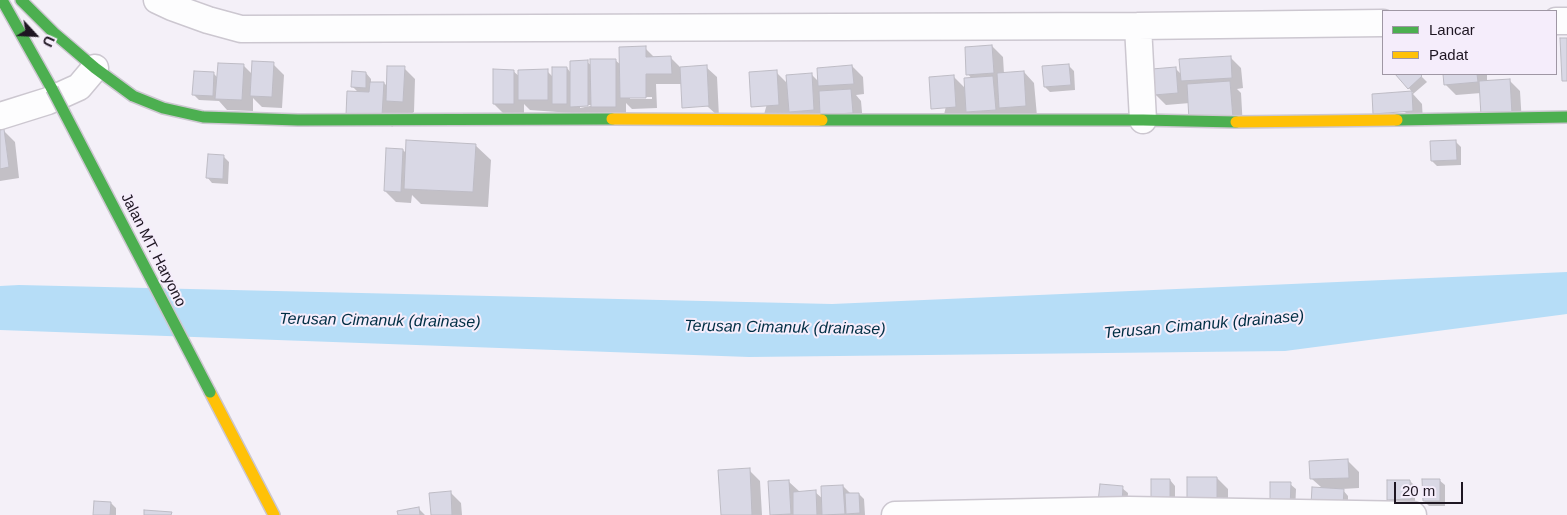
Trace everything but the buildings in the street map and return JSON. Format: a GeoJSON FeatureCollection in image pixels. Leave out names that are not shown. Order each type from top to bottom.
{"type":"FeatureCollection","features":[{"type":"Feature","properties":{"kind":"street","name":"Jalan MT. Haryono"},"geometry":{"type":"LineString","coordinates":[[2,0],[52,89],[274,515]]}},
{"type":"Feature","properties":{"kind":"street"},"geometry":{"type":"LineString","coordinates":[[21,0],[54,33],[133,96],[163,108],[203,117],[298,120],[1143,120],[1269,123],[1567,117]]}},
{"type":"Feature","properties":{"kind":"street"},"geometry":{"type":"LineString","coordinates":[[158,0],[208,20],[241,29],[1138,26],[1382,23]]}},
{"type":"Feature","properties":{"kind":"street"},"geometry":{"type":"LineString","coordinates":[[1138,26],[1143,120]]}},
{"type":"Feature","properties":{"kind":"street"},"geometry":{"type":"LineString","coordinates":[[0,116],[48,102],[79,88],[96,68]]}},
{"type":"Feature","properties":{"kind":"street"},"geometry":{"type":"LineString","coordinates":[[895,515],[1129,510],[1413,515]]}},
{"type":"Feature","properties":{"kind":"water","name":"Terusan Cimanuk (drainase)"},"geometry":{"type":"Polygon","coordinates":[[[1567,272],[1567,314],[1285,351],[749,357],[0,330],[0,286],[19,285],[832,304],[1567,272]]]}},
{"type":"Feature","properties":{"kind":"traffic: fast"},"geometry":{"type":"LineString","coordinates":[[2,0],[52,89]]}},
{"type":"Feature","properties":{"kind":"traffic: fast"},"geometry":{"type":"LineString","coordinates":[[21,0],[54,33],[95,68],[133,96],[163,108],[203,117],[298,120],[612,119]]}},
{"type":"Feature","properties":{"kind":"traffic: fast"},"geometry":{"type":"LineString","coordinates":[[52,89],[210,392]]}},
{"type":"Feature","properties":{"kind":"traffic: fast"},"geometry":{"type":"LineString","coordinates":[[1397,120],[1567,117]]}},
{"type":"Feature","properties":{"kind":"traffic: fast"},"geometry":{"type":"LineString","coordinates":[[822,120],[1143,120],[1236,122]]}},
{"type":"Feature","properties":{"kind":"traffic: slow"},"geometry":{"type":"LineString","coordinates":[[612,119],[822,120]]}},
{"type":"Feature","properties":{"kind":"traffic: slow"},"geometry":{"type":"LineString","coordinates":[[1236,122],[1397,120]]}},
{"type":"Feature","properties":{"kind":"traffic: slow"},"geometry":{"type":"LineString","coordinates":[[210,392],[274,515]]}}]}
